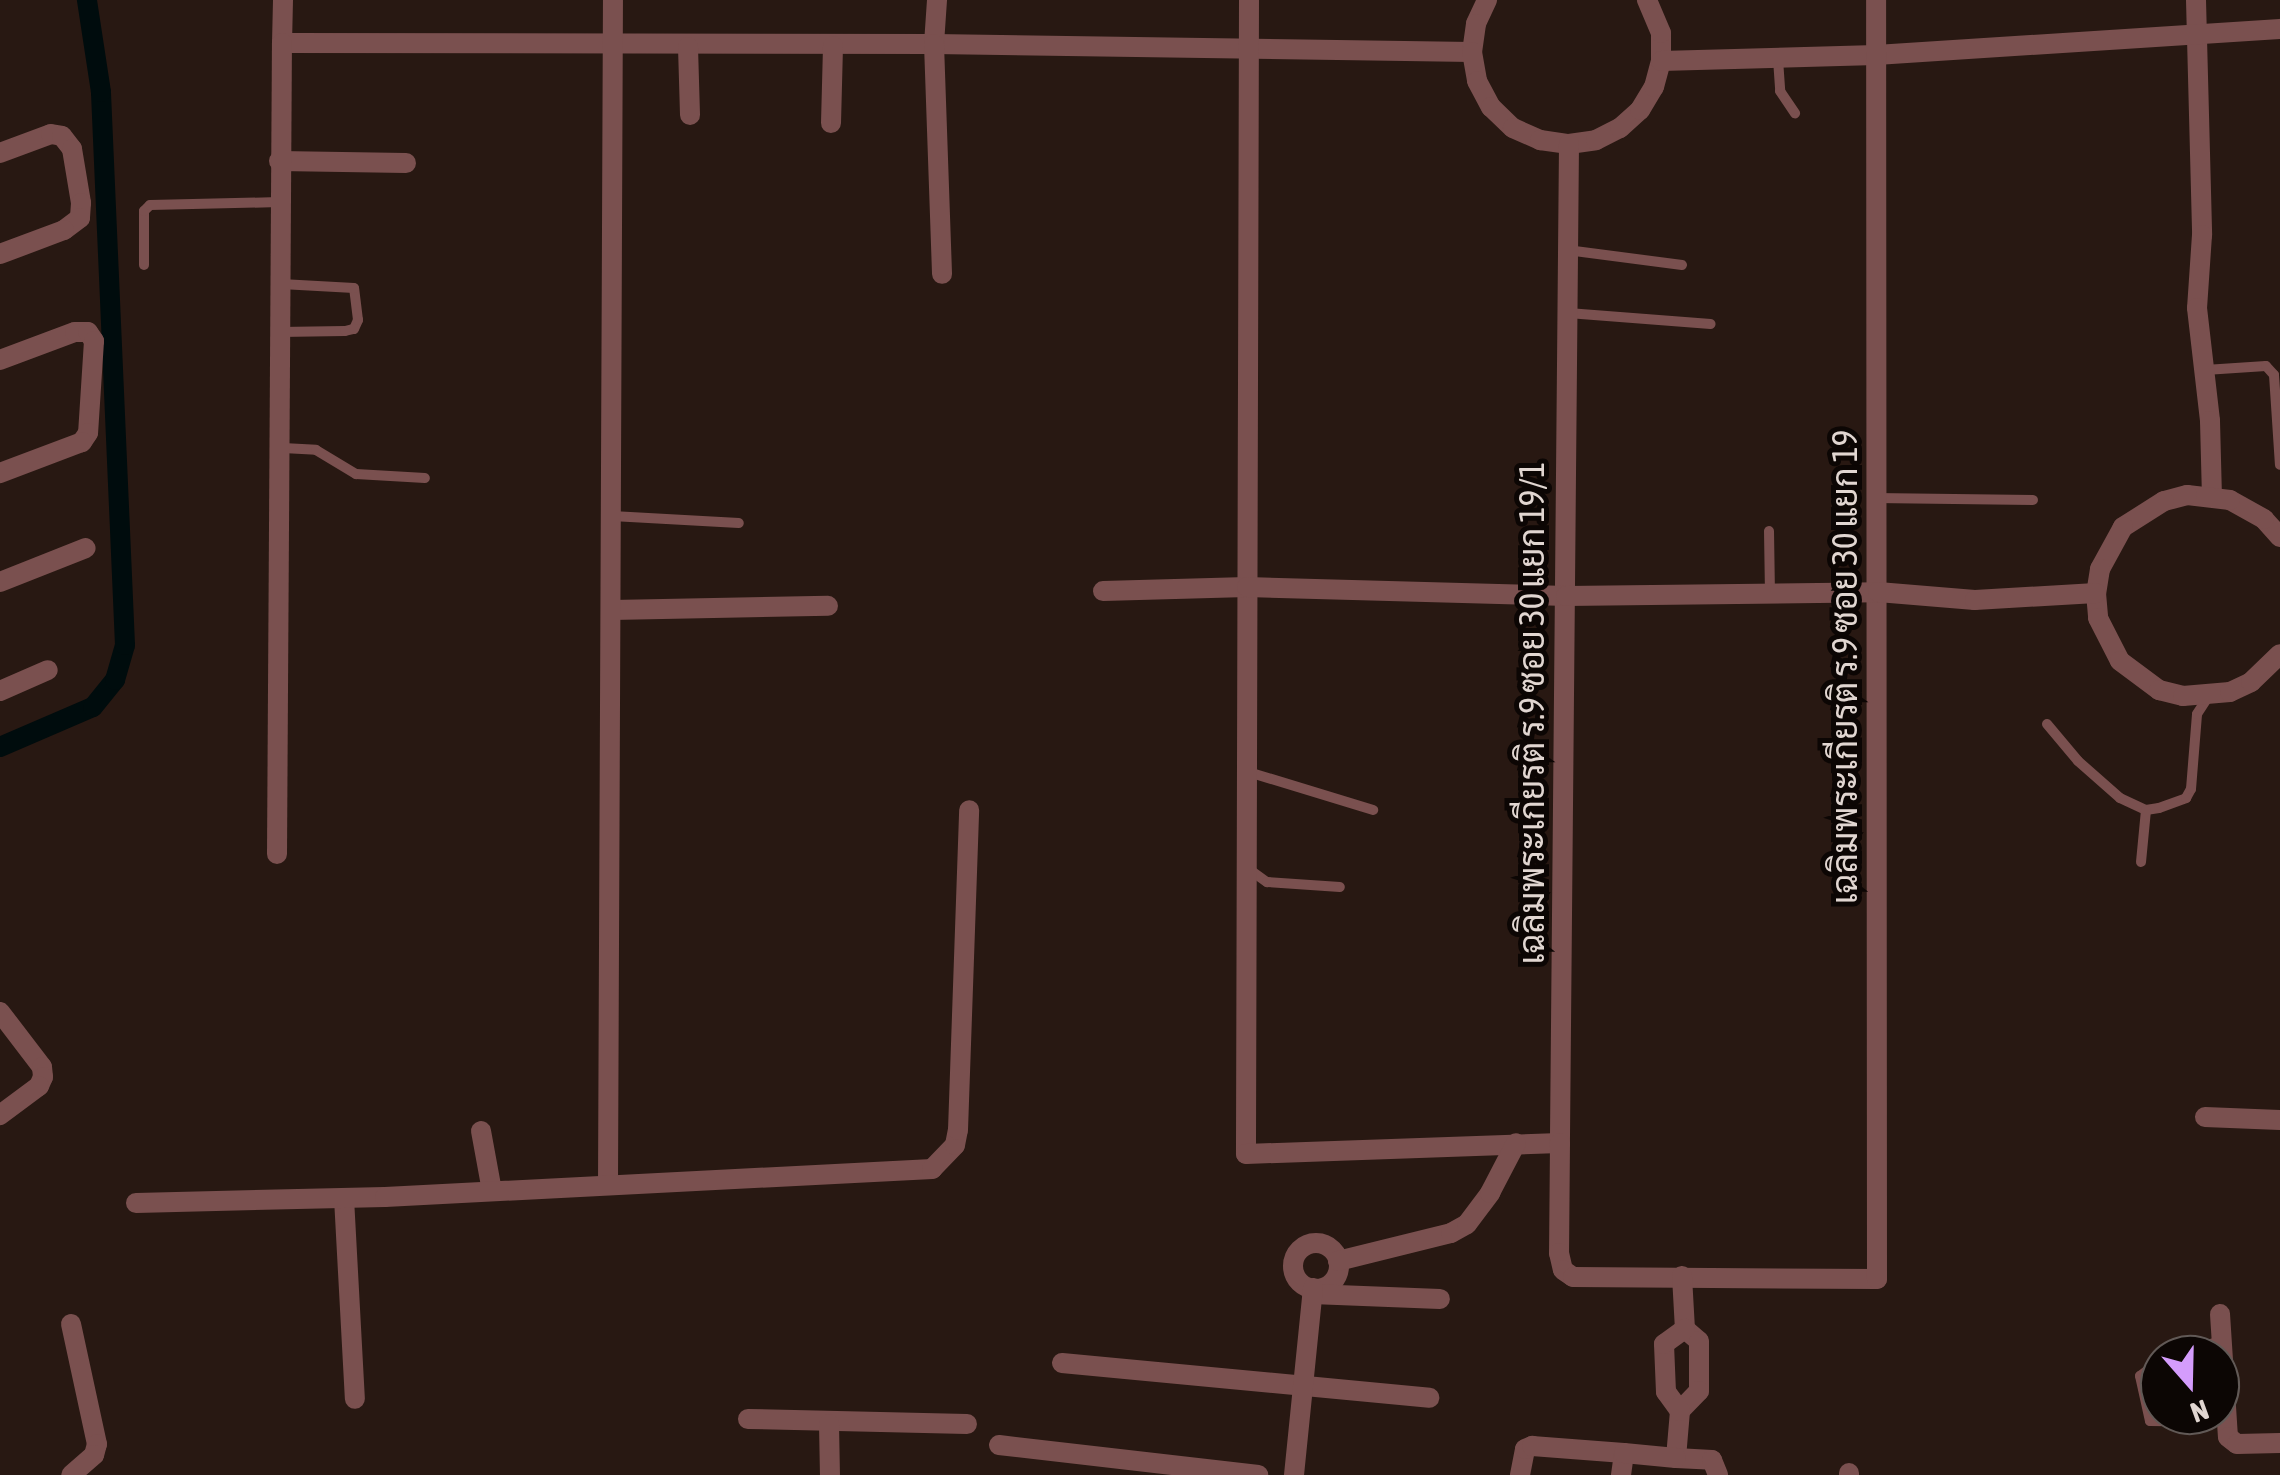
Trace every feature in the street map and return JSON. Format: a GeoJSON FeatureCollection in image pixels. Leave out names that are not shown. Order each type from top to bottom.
{"type":"FeatureCollection","features":[{"type":"Feature","properties":{"kind":"street"},"geometry":{"type":"LineString","coordinates":[[277,854],[283,448],[279,202],[283,0]]}},
{"type":"Feature","properties":{"kind":"street"},"geometry":{"type":"LineString","coordinates":[[608,1184],[613,0]]}},
{"type":"Feature","properties":{"kind":"street"},"geometry":{"type":"LineString","coordinates":[[937,0],[934,44],[942,274]]}},
{"type":"Feature","properties":{"kind":"street"},"geometry":{"type":"LineString","coordinates":[[1250,0],[1246,1154],[1560,1143]]}},
{"type":"Feature","properties":{"kind":"street"},"geometry":{"type":"LineString","coordinates":[[1487,0],[1476,24],[1472,52],[1477,81],[1502,117],[1540,140],[1569,144],[1596,140],[1620,128],[1640,110],[1654,87],[1661,62],[1661,34],[1647,0]]}},
{"type":"Feature","properties":{"kind":"street","name":"เฉลิมพระเกียรติ ร.9 ซอย 30 แยก 19"},"geometry":{"type":"LineString","coordinates":[[1682,1276],[1878,1280],[1876,0]]}},
{"type":"Feature","properties":{"kind":"street"},"geometry":{"type":"LineString","coordinates":[[2196,0],[2202,236],[2197,308],[2212,496]]}},
{"type":"Feature","properties":{"kind":"street"},"geometry":{"type":"LineString","coordinates":[[1661,62],[1876,54],[2280,29]]}},
{"type":"Feature","properties":{"kind":"street"},"geometry":{"type":"LineString","coordinates":[[282,43],[688,47],[934,44],[1472,52]]}},
{"type":"Feature","properties":{"kind":"street"},"geometry":{"type":"LineString","coordinates":[[831,123],[832,46]]}},
{"type":"Feature","properties":{"kind":"street"},"geometry":{"type":"LineString","coordinates":[[688,47],[690,115]]}},
{"type":"Feature","properties":{"kind":"street"},"geometry":{"type":"LineString","coordinates":[[0,153],[51,134],[62,136],[72,148],[81,203],[80,218],[64,230],[0,254]]}},
{"type":"Feature","properties":{"kind":"street","name":"เฉลิมพระเกียรติ ร.9 ซอย 30 แยก 19/1"},"geometry":{"type":"LineString","coordinates":[[1569,144],[1559,1253],[1564,1270],[1573,1277],[1682,1276]]}},
{"type":"Feature","properties":{"kind":"street"},"geometry":{"type":"LineString","coordinates":[[280,161],[406,163]]}},
{"type":"Feature","properties":{"kind":"street"},"geometry":{"type":"LineString","coordinates":[[0,360],[76,332],[88,332],[94,341],[88,433],[82,442],[0,473]]}},
{"type":"Feature","properties":{"kind":"street"},"geometry":{"type":"LineString","coordinates":[[2280,537],[2248,508],[2212,496],[2164,501],[2123,527],[2104,558],[2096,593],[2106,640],[2138,678],[2183,696],[2208,697],[2252,682],[2280,654]]}},
{"type":"Feature","properties":{"kind":"street"},"geometry":{"type":"LineString","coordinates":[[0,582],[86,548]]}},
{"type":"Feature","properties":{"kind":"street"},"geometry":{"type":"LineString","coordinates":[[1103,590],[1247,587],[1566,596],[1878,592],[1975,600],[2096,593]]}},
{"type":"Feature","properties":{"kind":"street"},"geometry":{"type":"LineString","coordinates":[[612,610],[828,606]]}},
{"type":"Feature","properties":{"kind":"street"},"geometry":{"type":"LineString","coordinates":[[0,691],[48,670]]}},
{"type":"Feature","properties":{"kind":"street"},"geometry":{"type":"LineString","coordinates":[[136,1203],[344,1198],[932,1169],[946,1156],[958,1130],[969,810]]}},
{"type":"Feature","properties":{"kind":"street"},"geometry":{"type":"LineString","coordinates":[[0,1012],[42,1067],[43,1078],[0,1115]]}},
{"type":"Feature","properties":{"kind":"street"},"geometry":{"type":"LineString","coordinates":[[2205,1117],[2280,1120]]}},
{"type":"Feature","properties":{"kind":"street"},"geometry":{"type":"LineString","coordinates":[[481,1130],[492,1190]]}},
{"type":"Feature","properties":{"kind":"street"},"geometry":{"type":"LineString","coordinates":[[1338,1262],[1451,1233],[1467,1224],[1490,1193],[1516,1143]]}},
{"type":"Feature","properties":{"kind":"street"},"geometry":{"type":"LineString","coordinates":[[344,1198],[355,1399]]}},
{"type":"Feature","properties":{"kind":"street"},"geometry":{"type":"LineString","coordinates":[[1338,1262],[1324,1244],[1302,1248],[1294,1260],[1295,1275],[1312,1291],[1440,1299]]}},
{"type":"Feature","properties":{"kind":"street"},"geometry":{"type":"LineString","coordinates":[[1312,1291],[1332,1281],[1338,1262]]}},
{"type":"Feature","properties":{"kind":"street"},"geometry":{"type":"LineString","coordinates":[[1676,1458],[1680,1411],[1699,1391],[1699,1341],[1685,1329],[1682,1276]]}},
{"type":"Feature","properties":{"kind":"street"},"geometry":{"type":"LineString","coordinates":[[1294,1475],[1312,1291]]}},
{"type":"Feature","properties":{"kind":"street"},"geometry":{"type":"LineString","coordinates":[[2220,1314],[2222,1335]]}},
{"type":"Feature","properties":{"kind":"street"},"geometry":{"type":"LineString","coordinates":[[71,1324],[97,1444],[94,1455],[72,1475]]}},
{"type":"Feature","properties":{"kind":"street"},"geometry":{"type":"LineString","coordinates":[[1680,1411],[1666,1392],[1664,1344],[1685,1329]]}},
{"type":"Feature","properties":{"kind":"street"},"geometry":{"type":"LineString","coordinates":[[1062,1363],[1430,1398]]}},
{"type":"Feature","properties":{"kind":"street"},"geometry":{"type":"LineString","coordinates":[[748,1419],[829,1424],[967,1424]]}},
{"type":"Feature","properties":{"kind":"street"},"geometry":{"type":"LineString","coordinates":[[829,1424],[830,1475]]}},
{"type":"Feature","properties":{"kind":"street"},"geometry":{"type":"LineString","coordinates":[[2228,1435],[2237,1444],[2280,1443]]}},
{"type":"Feature","properties":{"kind":"street"},"geometry":{"type":"LineString","coordinates":[[999,1445],[1258,1475]]}},
{"type":"Feature","properties":{"kind":"street"},"geometry":{"type":"LineString","coordinates":[[1520,1475],[1525,1449],[1532,1446],[1712,1460],[1718,1475]]}},
{"type":"Feature","properties":{"kind":"street"},"geometry":{"type":"LineString","coordinates":[[1621,1475],[1624,1452]]}},
{"type":"Feature","properties":{"kind":"lane"},"geometry":{"type":"LineString","coordinates":[[1778,58],[1780,90],[1795,113]]}},
{"type":"Feature","properties":{"kind":"lane"},"geometry":{"type":"LineString","coordinates":[[144,266],[144,210],[150,205],[279,202]]}},
{"type":"Feature","properties":{"kind":"lane"},"geometry":{"type":"LineString","coordinates":[[1567,250],[1682,265]]}},
{"type":"Feature","properties":{"kind":"lane"},"geometry":{"type":"LineString","coordinates":[[280,332],[345,331],[354,328],[358,320],[354,288],[281,284]]}},
{"type":"Feature","properties":{"kind":"lane"},"geometry":{"type":"LineString","coordinates":[[1566,313],[1711,324]]}},
{"type":"Feature","properties":{"kind":"lane"},"geometry":{"type":"LineString","coordinates":[[2204,370],[2266,366],[2274,375],[2280,465]]}},
{"type":"Feature","properties":{"kind":"lane"},"geometry":{"type":"LineString","coordinates":[[283,448],[316,450],[356,474],[425,478]]}},
{"type":"Feature","properties":{"kind":"lane"},"geometry":{"type":"LineString","coordinates":[[1874,498],[2033,500]]}},
{"type":"Feature","properties":{"kind":"lane"},"geometry":{"type":"LineString","coordinates":[[612,516],[740,523]]}},
{"type":"Feature","properties":{"kind":"lane"},"geometry":{"type":"LineString","coordinates":[[1769,531],[1770,593]]}},
{"type":"Feature","properties":{"kind":"lane"},"geometry":{"type":"LineString","coordinates":[[2047,724],[2078,761],[2120,798],[2146,810],[2186,798],[2191,788],[2197,714],[2208,697]]}},
{"type":"Feature","properties":{"kind":"lane"},"geometry":{"type":"LineString","coordinates":[[1246,771],[1373,810]]}},
{"type":"Feature","properties":{"kind":"lane"},"geometry":{"type":"LineString","coordinates":[[2141,862],[2146,810]]}},
{"type":"Feature","properties":{"kind":"lane"},"geometry":{"type":"LineString","coordinates":[[1244,866],[1267,882],[1340,887]]}},
{"type":"Feature","properties":{"kind":"waterway"},"geometry":{"type":"LineString","coordinates":[[0,747],[93,707],[115,680],[125,645],[101,92],[87,0]]}}]}
